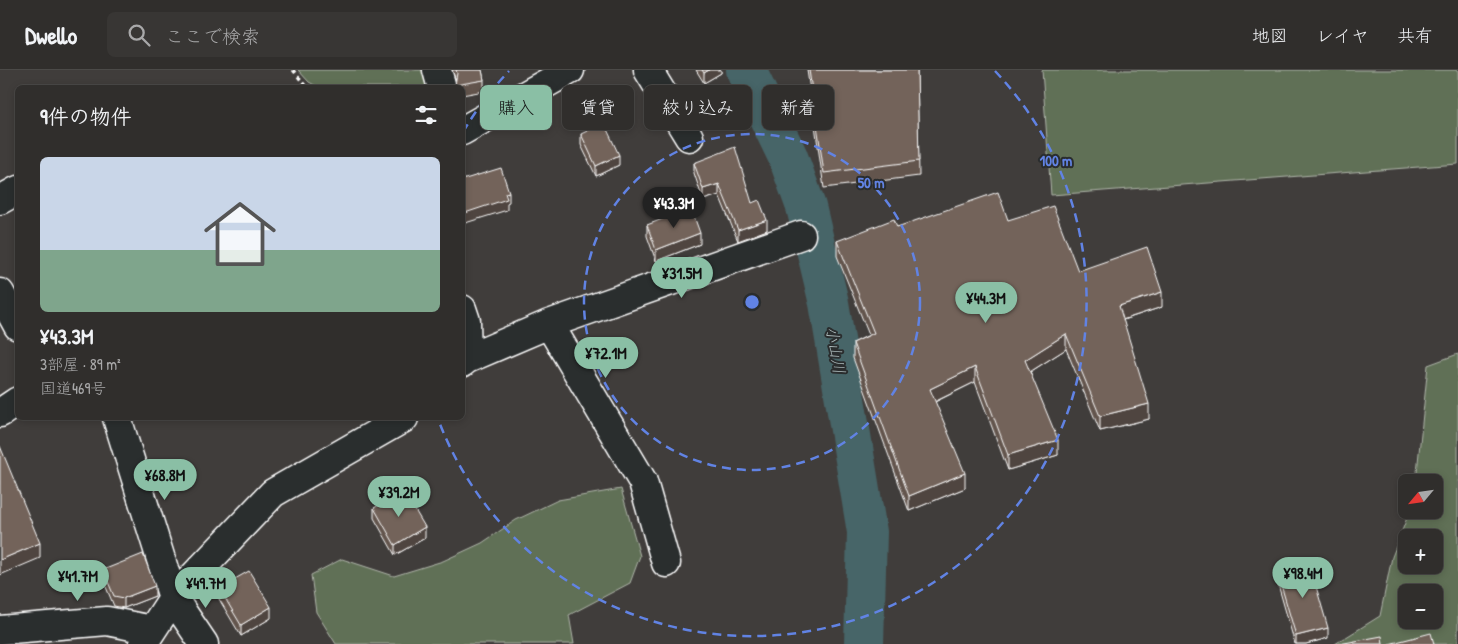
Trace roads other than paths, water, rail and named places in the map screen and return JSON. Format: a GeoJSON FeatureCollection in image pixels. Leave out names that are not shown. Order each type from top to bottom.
{"type":"FeatureCollection","features":[{"type":"Feature","properties":{"kind":"main road"},"geometry":{"type":"LineString","coordinates":[[437,70],[441,85]]}},
{"type":"Feature","properties":{"kind":"main road"},"geometry":{"type":"LineString","coordinates":[[465,129],[570,70]]}},
{"type":"Feature","properties":{"kind":"main road"},"geometry":{"type":"LineString","coordinates":[[648,70],[689,137]]}},
{"type":"Feature","properties":{"kind":"main road"},"geometry":{"type":"LineString","coordinates":[[0,200],[15,192]]}},
{"type":"Feature","properties":{"kind":"main road"},"geometry":{"type":"LineString","coordinates":[[465,318],[465,361],[549,324],[801,235]]}},
{"type":"Feature","properties":{"kind":"main road"},"geometry":{"type":"LineString","coordinates":[[0,293],[15,320]]}},
{"type":"Feature","properties":{"kind":"main road"},"geometry":{"type":"LineString","coordinates":[[549,324],[643,482],[666,563]]}},
{"type":"Feature","properties":{"kind":"main road"},"geometry":{"type":"LineString","coordinates":[[0,413],[15,403]]}},
{"type":"Feature","properties":{"kind":"main road"},"geometry":{"type":"LineString","coordinates":[[118,420],[173,598],[204,644]]}},
{"type":"Feature","properties":{"kind":"main road"},"geometry":{"type":"LineString","coordinates":[[0,630],[107,621],[147,637],[173,598],[273,493],[401,420]]}},
{"type":"Feature","properties":{"kind":"waterway","name":"小山川"},"geometry":{"type":"LineString","coordinates":[[746,70],[788,157],[806,207],[829,303],[867,532],[864,644]]}}]}
